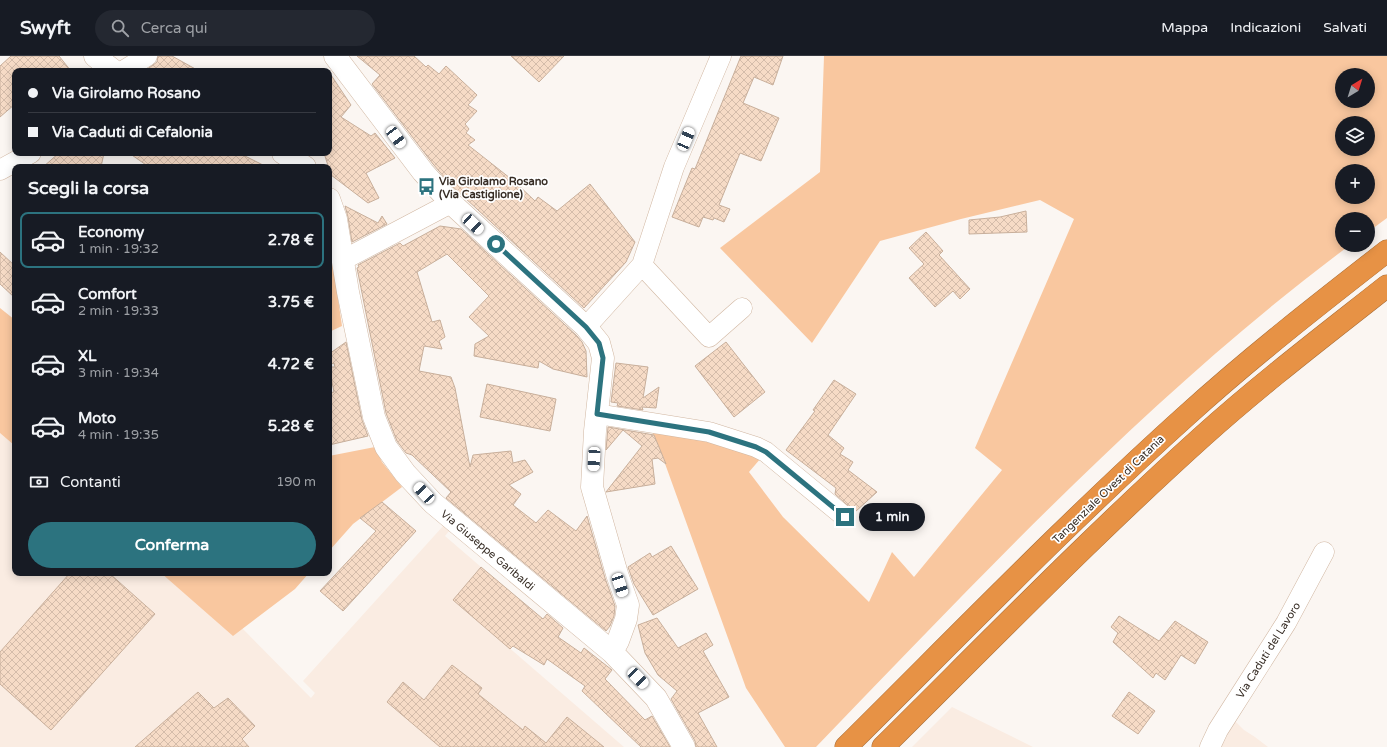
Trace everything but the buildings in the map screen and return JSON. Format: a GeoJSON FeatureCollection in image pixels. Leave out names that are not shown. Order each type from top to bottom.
{"type":"FeatureCollection","features":[{"type":"Feature","properties":{"kind":"highway","name":"Tangenziale Ovest di Catania"},"geometry":{"type":"LineString","coordinates":[[846,747],[1104,491],[1188,414],[1270,344],[1387,251]]}},
{"type":"Feature","properties":{"kind":"highway"},"geometry":{"type":"LineString","coordinates":[[883,747],[1124,509],[1193,446],[1286,365],[1387,286]]}},
{"type":"Feature","properties":{"kind":"main road"},"geometry":{"type":"LineString","coordinates":[[95,56],[110,68]]}},
{"type":"Feature","properties":{"kind":"main road"},"geometry":{"type":"LineString","coordinates":[[335,56],[423,172],[451,203],[586,327],[599,343],[603,358],[597,414],[592,487],[617,574],[628,605],[626,619],[618,641],[612,652]]}},
{"type":"Feature","properties":{"kind":"main road"},"geometry":{"type":"LineString","coordinates":[[288,156],[300,164]]}},
{"type":"Feature","properties":{"kind":"main road","name":"Via Giuseppe Garibaldi"},"geometry":{"type":"LineString","coordinates":[[332,208],[336,219],[348,292],[374,417],[386,447],[405,473],[433,503],[612,652],[656,698],[684,747]]}},
{"type":"Feature","properties":{"kind":"street"},"geometry":{"type":"LineString","coordinates":[[128,68],[147,56]]}},
{"type":"Feature","properties":{"kind":"street"},"geometry":{"type":"LineString","coordinates":[[586,327],[642,265],[674,167],[721,56]]}},
{"type":"Feature","properties":{"kind":"street"},"geometry":{"type":"LineString","coordinates":[[0,170],[25,156]]}},
{"type":"Feature","properties":{"kind":"street"},"geometry":{"type":"LineString","coordinates":[[343,260],[451,203]]}},
{"type":"Feature","properties":{"kind":"street"},"geometry":{"type":"LineString","coordinates":[[642,265],[709,337],[742,308]]}},
{"type":"Feature","properties":{"kind":"street"},"geometry":{"type":"LineString","coordinates":[[597,414],[709,432],[756,447],[766,452],[845,517]]}},
{"type":"Feature","properties":{"kind":"street","name":"Via Caduti del Lavoro"},"geometry":{"type":"LineString","coordinates":[[1210,747],[1218,730],[1286,623],[1324,552]]}},
{"type":"Feature","properties":{"kind":"shaded area"},"geometry":{"type":"Polygon","coordinates":[[[824,56],[1387,56],[1387,218],[1375,227],[1375,212],[1335,212],[1335,252],[1341,252],[1278,301],[1208,360],[1073,485],[1008,549],[816,747],[785,747],[746,688],[663,458],[651,429],[712,439],[761,458],[749,472],[783,517],[869,602],[892,552],[914,577],[1002,470],[975,448],[1074,219],[1040,200],[961,219],[880,241],[812,343],[720,248],[820,172],[824,56]]]}},
{"type":"Feature","properties":{"kind":"shaded area"},"geometry":{"type":"Polygon","coordinates":[[[332,257],[342,326],[332,331],[332,257]]]}},
{"type":"Feature","properties":{"kind":"shaded area"},"geometry":{"type":"Polygon","coordinates":[[[0,308],[12,318],[12,443],[0,433],[0,308]]]}},
{"type":"Feature","properties":{"kind":"shaded area"},"geometry":{"type":"Polygon","coordinates":[[[0,433],[12,443],[12,576],[164,576],[233,635],[242,628],[311,698],[315,693],[303,681],[444,525],[450,530],[445,536],[481,567],[454,600],[624,747],[0,747],[0,433]]]}},
{"type":"Feature","properties":{"kind":"shaded area"},"geometry":{"type":"Polygon","coordinates":[[[375,447],[382,462],[402,487],[353,524],[332,548],[332,455],[375,447]]]}},
{"type":"Feature","properties":{"kind":"shaded area"},"geometry":{"type":"Polygon","coordinates":[[[164,576],[306,576],[295,589],[233,636],[164,576]]]}},
{"type":"Feature","properties":{"kind":"shaded area"},"geometry":{"type":"Polygon","coordinates":[[[952,707],[1033,747],[912,747],[952,707]]]}},
{"type":"Feature","properties":{"kind":"shaded area"},"geometry":{"type":"Polygon","coordinates":[[[1235,721],[1244,730],[1268,747],[1221,747],[1235,721]]]}},
{"type":"Feature","properties":{"kind":"place","name":"Via Girolamo Rosano (Via Castiglione)"},"geometry":{"type":"Point","coordinates":[426,187]}},
{"type":"Feature","properties":{"kind":"route"},"geometry":{"type":"LineString","coordinates":[[496,244],[586,327],[599,343],[603,358],[597,414],[709,432],[756,447],[766,452],[845,517]]}}]}
